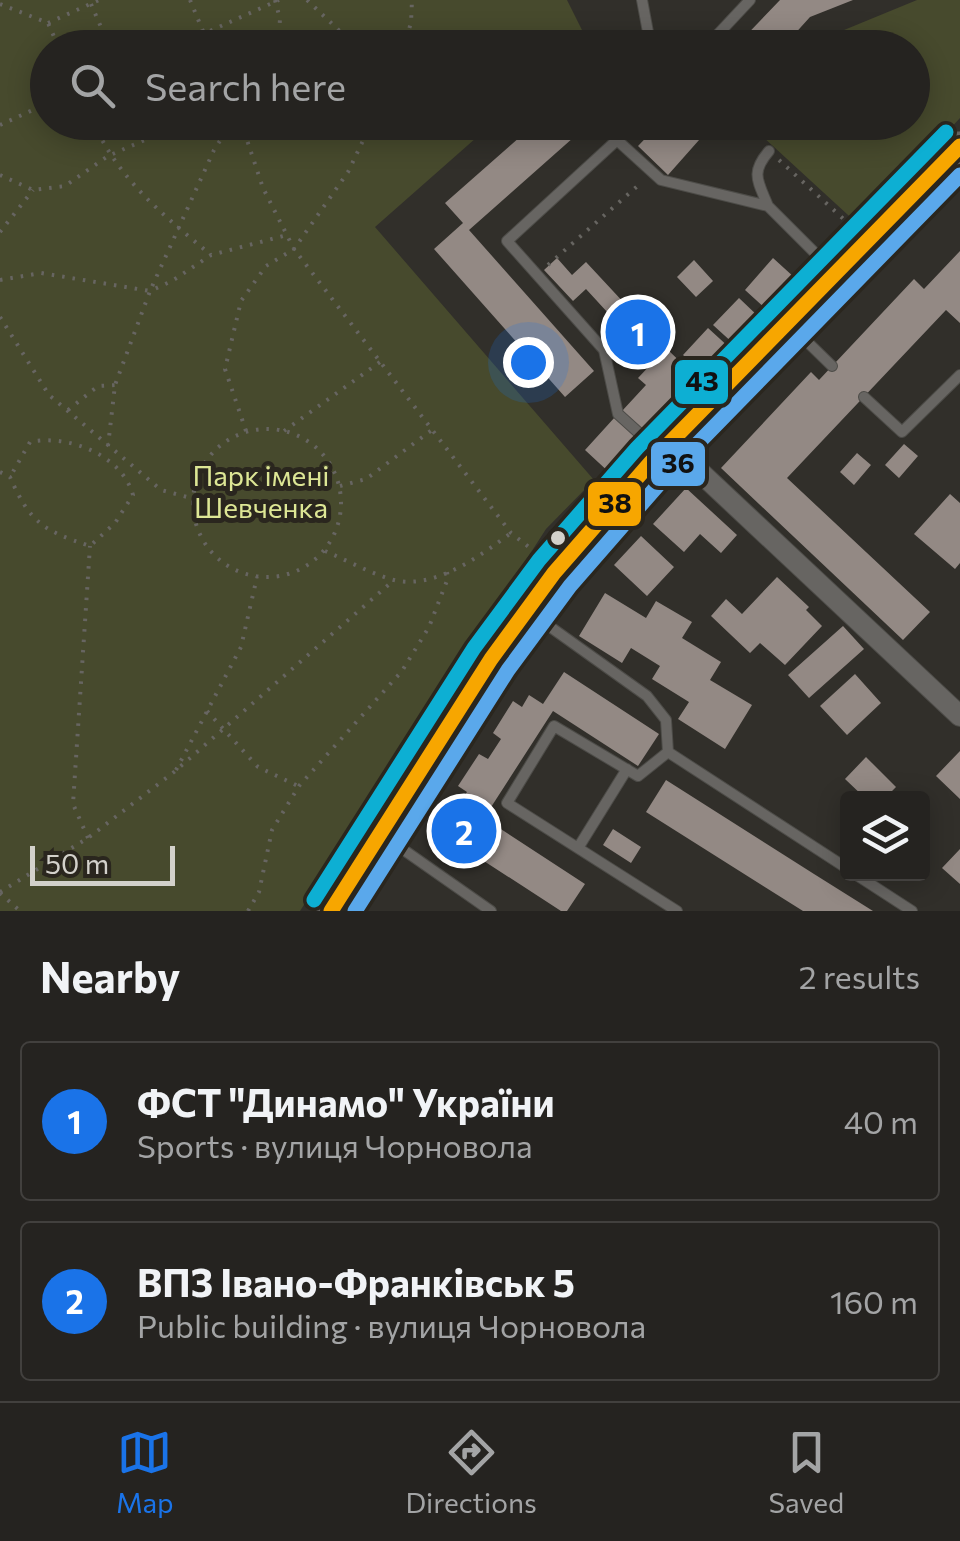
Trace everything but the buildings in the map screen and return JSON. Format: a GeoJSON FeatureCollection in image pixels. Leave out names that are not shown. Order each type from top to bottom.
{"type":"FeatureCollection","features":[{"type":"Feature","properties":{"kind":"main road"},"geometry":{"type":"LineString","coordinates":[[331,911],[491,659],[554,572],[665,448],[960,146]]}},
{"type":"Feature","properties":{"kind":"street"},"geometry":{"type":"LineString","coordinates":[[665,448],[960,716]]}},
{"type":"Feature","properties":{"kind":"lane"},"geometry":{"type":"LineString","coordinates":[[642,0],[648,30]]}},
{"type":"Feature","properties":{"kind":"lane"},"geometry":{"type":"LineString","coordinates":[[722,30],[750,0]]}},
{"type":"Feature","properties":{"kind":"lane"},"geometry":{"type":"LineString","coordinates":[[665,448],[618,414],[604,350],[507,242],[617,140],[650,174],[673,185],[768,206]]}},
{"type":"Feature","properties":{"kind":"lane"},"geometry":{"type":"LineString","coordinates":[[769,150],[757,164],[756,172],[768,206],[836,274]]}},
{"type":"Feature","properties":{"kind":"lane"},"geometry":{"type":"LineString","coordinates":[[789,324],[832,366]]}},
{"type":"Feature","properties":{"kind":"lane"},"geometry":{"type":"LineString","coordinates":[[864,396],[902,432],[960,375]]}},
{"type":"Feature","properties":{"kind":"lane"},"geometry":{"type":"LineString","coordinates":[[527,610],[647,696],[666,720],[668,752]]}},
{"type":"Feature","properties":{"kind":"lane"},"geometry":{"type":"LineString","coordinates":[[668,752],[638,776],[554,726],[507,802],[677,911]]}},
{"type":"Feature","properties":{"kind":"lane"},"geometry":{"type":"LineString","coordinates":[[668,752],[840,864]]}},
{"type":"Feature","properties":{"kind":"lane"},"geometry":{"type":"LineString","coordinates":[[578,848],[627,769]]}},
{"type":"Feature","properties":{"kind":"lane"},"geometry":{"type":"LineString","coordinates":[[380,833],[491,911]]}},
{"type":"Feature","properties":{"kind":"lane"},"geometry":{"type":"LineString","coordinates":[[866,881],[912,911]]}},
{"type":"Feature","properties":{"kind":"path"},"geometry":{"type":"LineString","coordinates":[[48,23],[99,0]]}},
{"type":"Feature","properties":{"kind":"path"},"geometry":{"type":"LineString","coordinates":[[190,0],[203,30]]}},
{"type":"Feature","properties":{"kind":"path"},"geometry":{"type":"LineString","coordinates":[[307,0],[339,30]]}},
{"type":"Feature","properties":{"kind":"path"},"geometry":{"type":"LineString","coordinates":[[409,30],[412,0]]}},
{"type":"Feature","properties":{"kind":"path"},"geometry":{"type":"LineString","coordinates":[[211,30],[276,1],[279,30]]}},
{"type":"Feature","properties":{"kind":"path"},"geometry":{"type":"LineString","coordinates":[[0,4],[48,23],[51,30]]}},
{"type":"Feature","properties":{"kind":"path"},"geometry":{"type":"LineString","coordinates":[[91,4],[102,30]]}},
{"type":"Feature","properties":{"kind":"path"},"geometry":{"type":"LineString","coordinates":[[0,125],[30,111]]}},
{"type":"Feature","properties":{"kind":"path"},"geometry":{"type":"LineString","coordinates":[[101,140],[108,156],[156,210],[211,254]]}},
{"type":"Feature","properties":{"kind":"path"},"geometry":{"type":"LineString","coordinates":[[0,176],[33,190],[65,186],[108,156],[145,140]]}},
{"type":"Feature","properties":{"kind":"path"},"geometry":{"type":"LineString","coordinates":[[108,446],[115,385],[150,290],[220,140]]}},
{"type":"Feature","properties":{"kind":"path"},"geometry":{"type":"LineString","coordinates":[[247,140],[262,188],[294,249],[511,533],[540,555]]}},
{"type":"Feature","properties":{"kind":"path"},"geometry":{"type":"LineString","coordinates":[[246,431],[225,369],[241,300],[266,266],[294,249],[348,172],[363,140]]}},
{"type":"Feature","properties":{"kind":"path"},"geometry":{"type":"LineString","coordinates":[[758,140],[868,241]]}},
{"type":"Feature","properties":{"kind":"path"},"geometry":{"type":"LineString","coordinates":[[536,274],[650,174]]}},
{"type":"Feature","properties":{"kind":"path"},"geometry":{"type":"LineString","coordinates":[[0,232],[33,190]]}},
{"type":"Feature","properties":{"kind":"path"},"geometry":{"type":"LineString","coordinates":[[0,280],[41,273],[150,290],[172,281],[211,254],[287,235]]}},
{"type":"Feature","properties":{"kind":"path"},"geometry":{"type":"LineString","coordinates":[[0,317],[49,395],[162,490],[193,498]]}},
{"type":"Feature","properties":{"kind":"path"},"geometry":{"type":"LineString","coordinates":[[284,432],[380,362]]}},
{"type":"Feature","properties":{"kind":"path"},"geometry":{"type":"LineString","coordinates":[[67,410],[98,386],[115,385]]}},
{"type":"Feature","properties":{"kind":"path"},"geometry":{"type":"LineString","coordinates":[[272,428],[284,432],[296,434],[316,447],[331,464],[340,486],[342,508],[325,551],[306,568],[282,577],[256,578],[232,570],[212,554],[198,533],[195,483],[206,460],[224,442],[246,431],[272,428]]}},
{"type":"Feature","properties":{"kind":"path"},"geometry":{"type":"LineString","coordinates":[[340,486],[366,479],[432,430]]}},
{"type":"Feature","properties":{"kind":"path"},"geometry":{"type":"LineString","coordinates":[[10,477],[30,442],[48,438],[68,442],[119,468],[129,481],[132,495],[115,523],[90,546],[73,804],[88,838]]}},
{"type":"Feature","properties":{"kind":"path"},"geometry":{"type":"LineString","coordinates":[[0,472],[10,477],[23,508],[44,528],[90,546]]}},
{"type":"Feature","properties":{"kind":"path"},"geometry":{"type":"LineString","coordinates":[[325,551],[394,580],[421,580],[447,572],[511,533]]}},
{"type":"Feature","properties":{"kind":"path"},"geometry":{"type":"LineString","coordinates":[[248,911],[259,892],[272,830],[298,786],[402,671],[429,627],[447,572]]}},
{"type":"Feature","properties":{"kind":"path"},"geometry":{"type":"LineString","coordinates":[[174,772],[241,646],[256,578]]}},
{"type":"Feature","properties":{"kind":"path"},"geometry":{"type":"LineString","coordinates":[[20,911],[0,892],[88,838],[174,772],[394,580]]}},
{"type":"Feature","properties":{"kind":"path"},"geometry":{"type":"LineString","coordinates":[[207,711],[258,767],[298,786]]}},
{"type":"Feature","properties":{"kind":"green space","name":"Парк імені Шевченка"},"geometry":{"type":"Polygon","coordinates":[[[0,0],[567,0],[582,30],[30,30],[30,140],[474,140],[375,227],[594,480],[546,529],[300,911],[0,911],[0,0]]]}},
{"type":"Feature","properties":{"kind":"green space"},"geometry":{"type":"Polygon","coordinates":[[[917,0],[960,0],[960,118],[860,226],[766,140],[930,140],[930,30],[844,30],[917,0]]]}},
{"type":"Feature","properties":{"kind":"transit line","name":"43"},"geometry":{"type":"LineString","coordinates":[[314,900],[474,648],[539,560],[637,448],[946,132]]}},
{"type":"Feature","properties":{"kind":"transit line","name":"38"},"geometry":{"type":"LineString","coordinates":[[331,911],[491,659],[554,573],[651,462],[960,146]]}},
{"type":"Feature","properties":{"kind":"transit line","name":"36"},"geometry":{"type":"LineString","coordinates":[[355,911],[508,670],[570,586],[666,476],[960,175]]}},
{"type":"Feature","properties":{"kind":"place","name":"ФСТ \"Динамо\" України"},"geometry":{"type":"Point","coordinates":[638,332]}},
{"type":"Feature","properties":{"kind":"place","name":"ВПЗ Івано-Франківськ 5"},"geometry":{"type":"Point","coordinates":[464,831]}}]}
